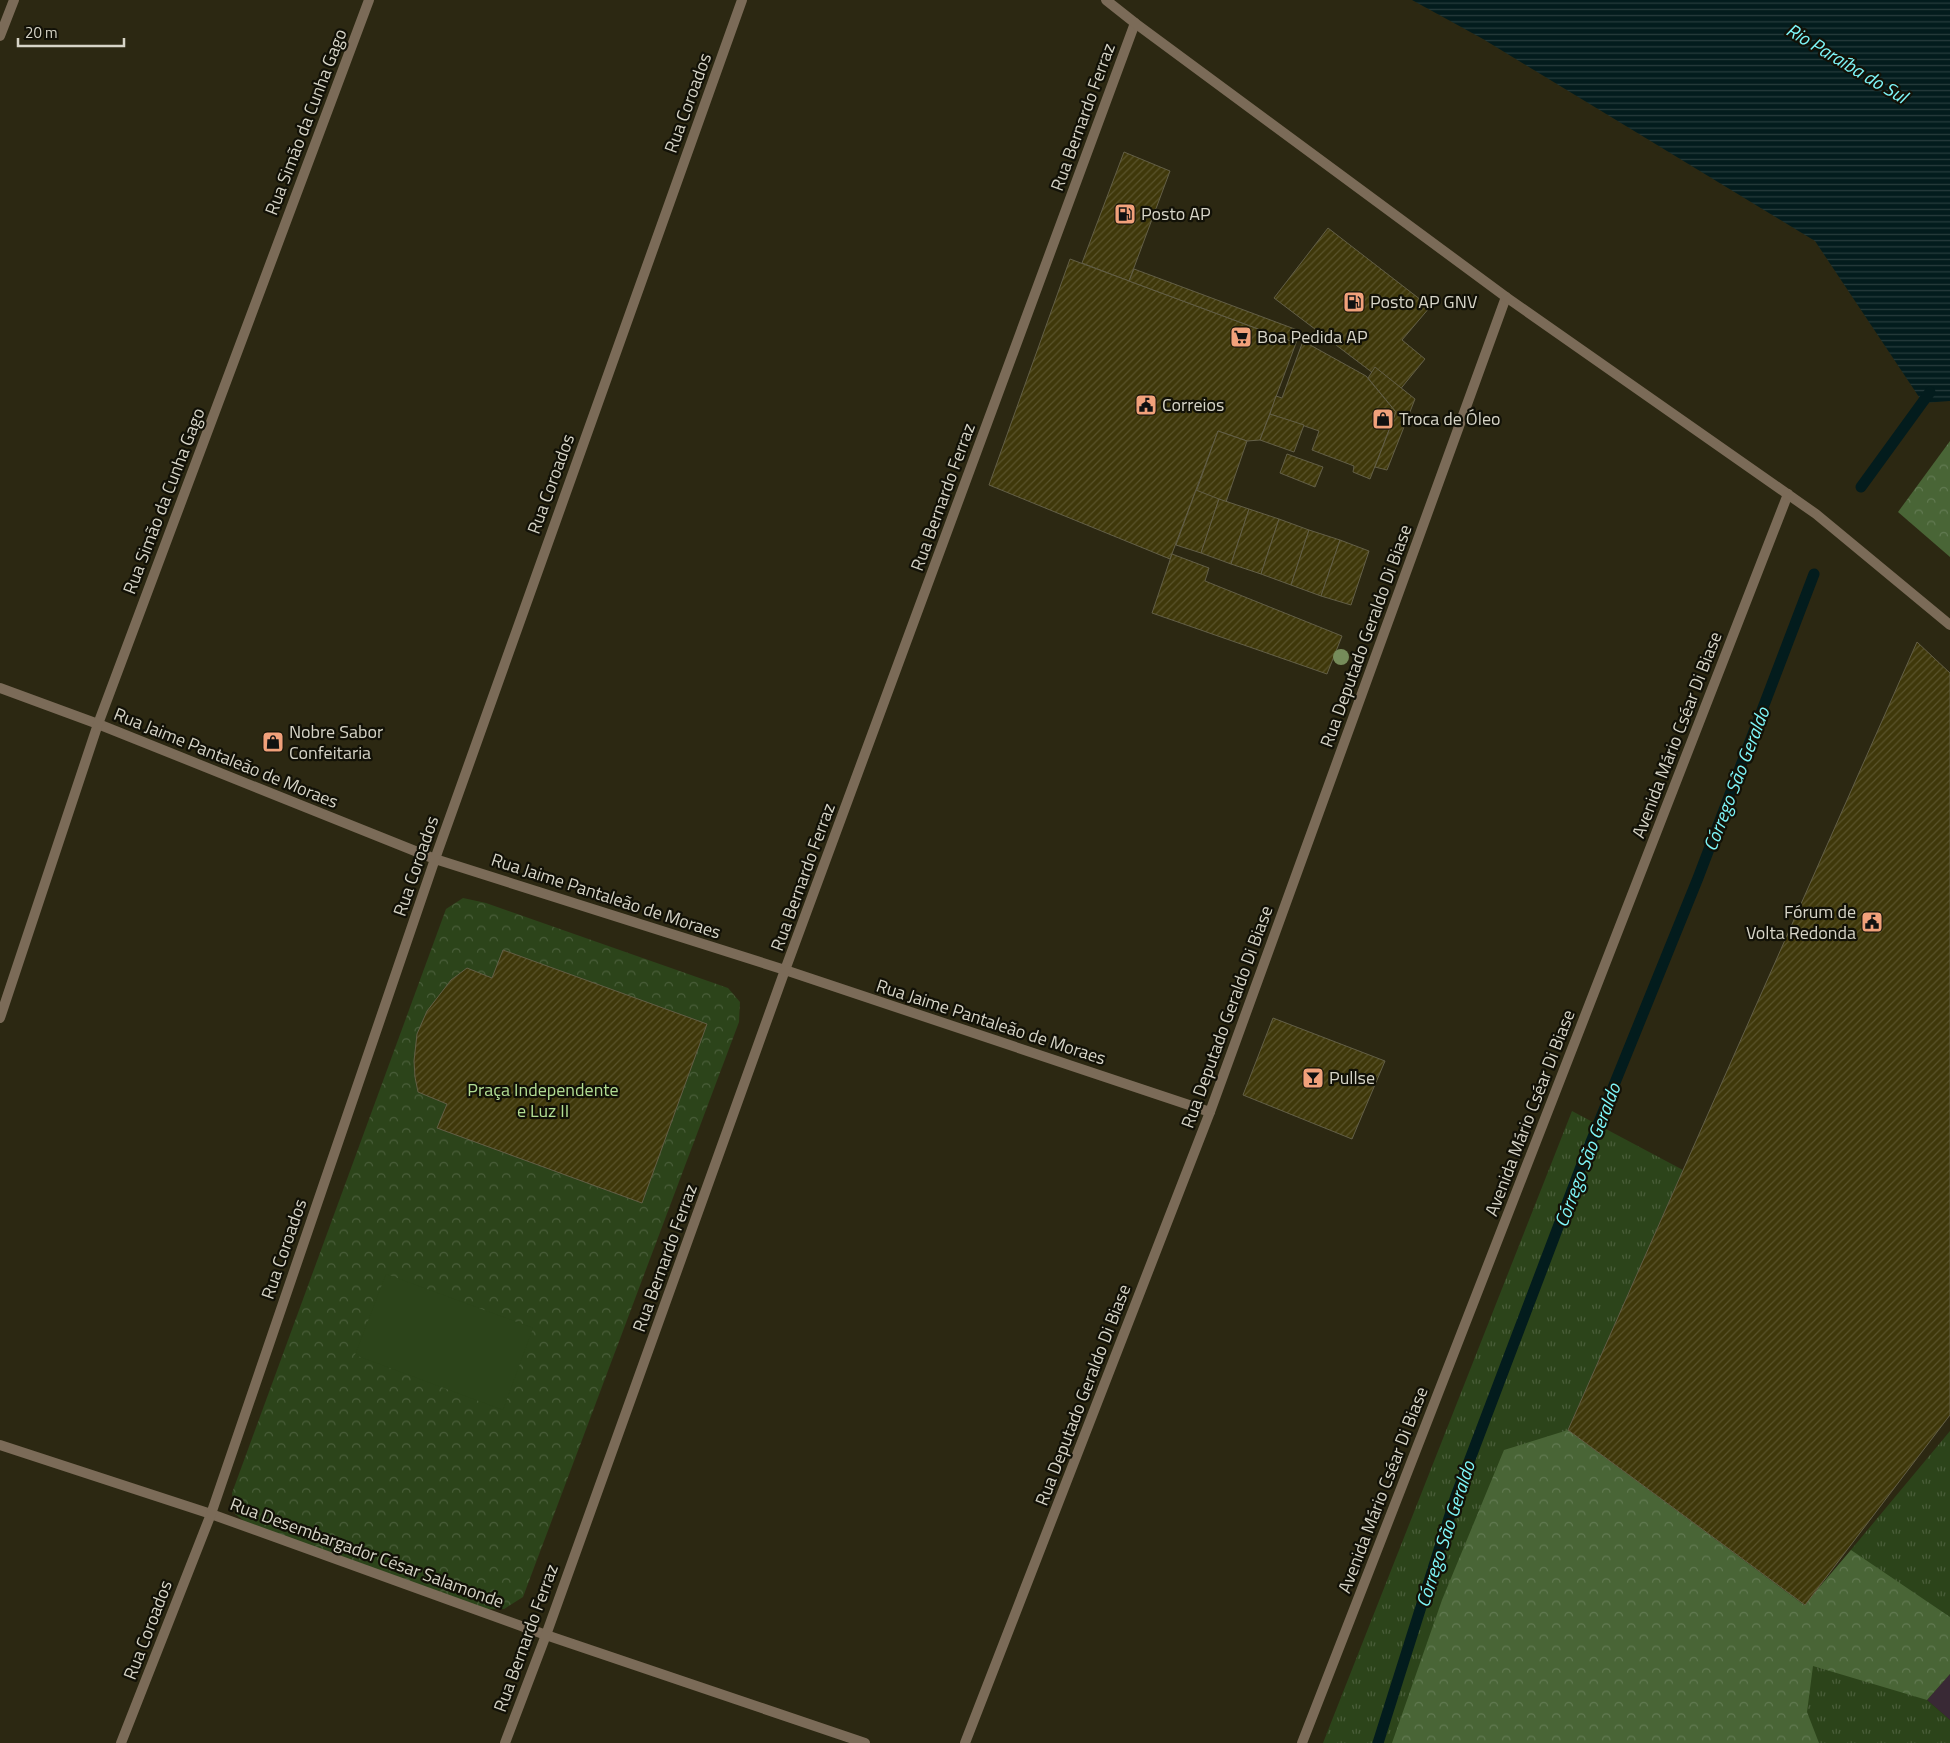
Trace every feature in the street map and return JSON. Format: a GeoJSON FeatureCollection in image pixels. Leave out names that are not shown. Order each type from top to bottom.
{"type":"FeatureCollection","features":[{"type":"Feature","properties":{"kind":"street"},"geometry":{"type":"LineString","coordinates":[[0,36],[14,0]]}},
{"type":"Feature","properties":{"kind":"street","name":"Rua Simão da Cunha Gago"},"geometry":{"type":"LineString","coordinates":[[0,1018],[98,724],[369,0]]}},
{"type":"Feature","properties":{"kind":"street","name":"Rua Coroados"},"geometry":{"type":"LineString","coordinates":[[121,1743],[211,1514],[435,859],[742,0]]}},
{"type":"Feature","properties":{"kind":"street"},"geometry":{"type":"LineString","coordinates":[[1106,0],[1135,24],[1506,297],[1816,514],[1950,625]]}},
{"type":"Feature","properties":{"kind":"street","name":"Rua Bernardo Ferraz"},"geometry":{"type":"LineString","coordinates":[[505,1743],[546,1635],[785,970],[1135,24]]}},
{"type":"Feature","properties":{"kind":"street","name":"Rua Deputado Geraldo Di Biase"},"geometry":{"type":"LineString","coordinates":[[965,1743],[1210,1112],[1506,297]]}},
{"type":"Feature","properties":{"kind":"street","name":"Avenida Mário Cséar Di Biase"},"geometry":{"type":"LineString","coordinates":[[1302,1743],[1788,494]]}},
{"type":"Feature","properties":{"kind":"street","name":"Rua Jaime Pantaleão de Moraes"},"geometry":{"type":"LineString","coordinates":[[0,688],[98,724],[435,859],[785,970],[1210,1112]]}},
{"type":"Feature","properties":{"kind":"street","name":"Rua Desembargador César Salamonde"},"geometry":{"type":"LineString","coordinates":[[0,1446],[211,1514],[546,1635],[865,1743]]}},
{"type":"Feature","properties":{"kind":"shaded area"},"geometry":{"type":"Polygon","coordinates":[[[1950,1674],[1950,1720],[1927,1700],[1950,1674]]]}},
{"type":"Feature","properties":{"kind":"green space"},"geometry":{"type":"Polygon","coordinates":[[[1950,441],[1950,557],[1898,512],[1950,441]]]}},
{"type":"Feature","properties":{"kind":"green space","name":"Praça Independente e Luz II"},"geometry":{"type":"Polygon","coordinates":[[[463,898],[486,903],[728,988],[740,1002],[739,1022],[523,1597],[504,1609],[487,1609],[248,1524],[235,1514],[232,1493],[446,909],[463,898]]]}},
{"type":"Feature","properties":{"kind":"green space"},"geometry":{"type":"Polygon","coordinates":[[[1572,1111],[1683,1170],[1568,1430],[1805,1605],[1950,1431],[1950,1672],[1927,1700],[1950,1720],[1950,1743],[1323,1743],[1572,1111]]]}},
{"type":"Feature","properties":{"kind":"green space"},"geometry":{"type":"Polygon","coordinates":[[[386,1274],[533,1328],[503,1410],[355,1355],[386,1274]]]}},
{"type":"Feature","properties":{"kind":"green space"},"geometry":{"type":"Polygon","coordinates":[[[1568,1430],[1804,1605],[1851,1550],[1950,1617],[1950,1674],[1927,1700],[1813,1666],[1807,1712],[1819,1743],[1392,1743],[1442,1600],[1504,1450],[1568,1430]]]}},
{"type":"Feature","properties":{"kind":"water","name":"Rio Paraíba do Sul"},"geometry":{"type":"Polygon","coordinates":[[[1412,0],[1950,0],[1950,401],[1923,403],[1815,241],[1483,39],[1412,0]]]}},
{"type":"Feature","properties":{"kind":"building"},"geometry":{"type":"Polygon","coordinates":[[[1124,152],[1170,171],[1129,281],[1082,263],[1124,152]]]}},
{"type":"Feature","properties":{"kind":"building"},"geometry":{"type":"Polygon","coordinates":[[[1328,228],[1430,307],[1402,340],[1425,359],[1398,392],[1274,298],[1328,228]]]}},
{"type":"Feature","properties":{"kind":"building","name":"Correios"},"geometry":{"type":"Polygon","coordinates":[[[1070,259],[1296,343],[1260,440],[1247,441],[1218,431],[1170,559],[989,485],[1070,259]]]}},
{"type":"Feature","properties":{"kind":"building"},"geometry":{"type":"Polygon","coordinates":[[[1134,269],[1300,331],[1296,343],[1129,281],[1134,269]]]}},
{"type":"Feature","properties":{"kind":"building"},"geometry":{"type":"Polygon","coordinates":[[[1303,341],[1366,376],[1396,412],[1370,479],[1353,472],[1354,466],[1312,450],[1319,431],[1270,414],[1276,396],[1282,398],[1303,341]]]}},
{"type":"Feature","properties":{"kind":"building"},"geometry":{"type":"Polygon","coordinates":[[[1375,367],[1415,399],[1387,470],[1375,467],[1396,412],[1368,378],[1375,367]]]}},
{"type":"Feature","properties":{"kind":"building"},"geometry":{"type":"Polygon","coordinates":[[[1270,414],[1304,425],[1294,452],[1260,440],[1270,414]]]}},
{"type":"Feature","properties":{"kind":"building"},"geometry":{"type":"Polygon","coordinates":[[[1218,431],[1247,441],[1226,502],[1196,492],[1218,431]]]}},
{"type":"Feature","properties":{"kind":"building"},"geometry":{"type":"Polygon","coordinates":[[[1287,454],[1323,467],[1315,487],[1280,473],[1287,454]]]}},
{"type":"Feature","properties":{"kind":"building"},"geometry":{"type":"Polygon","coordinates":[[[1196,490],[1219,499],[1201,553],[1176,545],[1196,490]]]}},
{"type":"Feature","properties":{"kind":"building"},"geometry":{"type":"Polygon","coordinates":[[[1219,499],[1249,509],[1231,564],[1201,553],[1219,499]]]}},
{"type":"Feature","properties":{"kind":"building"},"geometry":{"type":"Polygon","coordinates":[[[1249,509],[1279,519],[1261,574],[1231,564],[1249,509]]]}},
{"type":"Feature","properties":{"kind":"building"},"geometry":{"type":"Polygon","coordinates":[[[1279,519],[1309,530],[1291,585],[1261,574],[1279,519]]]}},
{"type":"Feature","properties":{"kind":"building"},"geometry":{"type":"Polygon","coordinates":[[[1309,530],[1340,540],[1321,596],[1291,585],[1309,530]]]}},
{"type":"Feature","properties":{"kind":"building"},"geometry":{"type":"Polygon","coordinates":[[[1340,540],[1369,551],[1351,605],[1321,596],[1340,540]]]}},
{"type":"Feature","properties":{"kind":"building"},"geometry":{"type":"Polygon","coordinates":[[[1172,554],[1209,568],[1205,581],[1342,636],[1327,674],[1152,613],[1172,554]]]}},
{"type":"Feature","properties":{"kind":"building","name":"Fórum de Volta Redonda"},"geometry":{"type":"Polygon","coordinates":[[[1917,642],[1950,673],[1950,1415],[1805,1605],[1568,1430],[1917,642]]]}},
{"type":"Feature","properties":{"kind":"building"},"geometry":{"type":"Polygon","coordinates":[[[503,950],[707,1024],[642,1203],[437,1128],[447,1104],[418,1092],[414,1061],[417,1034],[427,1011],[451,980],[467,968],[492,978],[503,950]]]}},
{"type":"Feature","properties":{"kind":"building","name":"Pullse"},"geometry":{"type":"Polygon","coordinates":[[[1273,1018],[1385,1061],[1352,1139],[1243,1095],[1273,1018]]]}},
{"type":"Feature","properties":{"kind":"waterway","name":"Córrego São Geraldo"},"geometry":{"type":"LineString","coordinates":[[1861,487],[1930,392]]}},
{"type":"Feature","properties":{"kind":"waterway","name":"Córrego São Geraldo"},"geometry":{"type":"LineString","coordinates":[[1378,1743],[1456,1496],[1582,1164],[1698,878],[1814,574]]}},
{"type":"Feature","properties":{"kind":"place","name":"Posto AP"},"geometry":{"type":"Point","coordinates":[1125,214]}},
{"type":"Feature","properties":{"kind":"place","name":"Posto AP GNV"},"geometry":{"type":"Point","coordinates":[1354,302]}},
{"type":"Feature","properties":{"kind":"place","name":"Boa Pedida AP"},"geometry":{"type":"Point","coordinates":[1241,337]}},
{"type":"Feature","properties":{"kind":"place","name":"Correios"},"geometry":{"type":"Point","coordinates":[1146,405]}},
{"type":"Feature","properties":{"kind":"place","name":"Troca de Óleo"},"geometry":{"type":"Point","coordinates":[1383,419]}},
{"type":"Feature","properties":{"kind":"place","name":"Nobre Sabor Confeitaria"},"geometry":{"type":"Point","coordinates":[273,742]}},
{"type":"Feature","properties":{"kind":"place","name":"Fórum de Volta Redonda"},"geometry":{"type":"Point","coordinates":[1872,922]}},
{"type":"Feature","properties":{"kind":"place","name":"Pullse"},"geometry":{"type":"Point","coordinates":[1313,1078]}}]}
